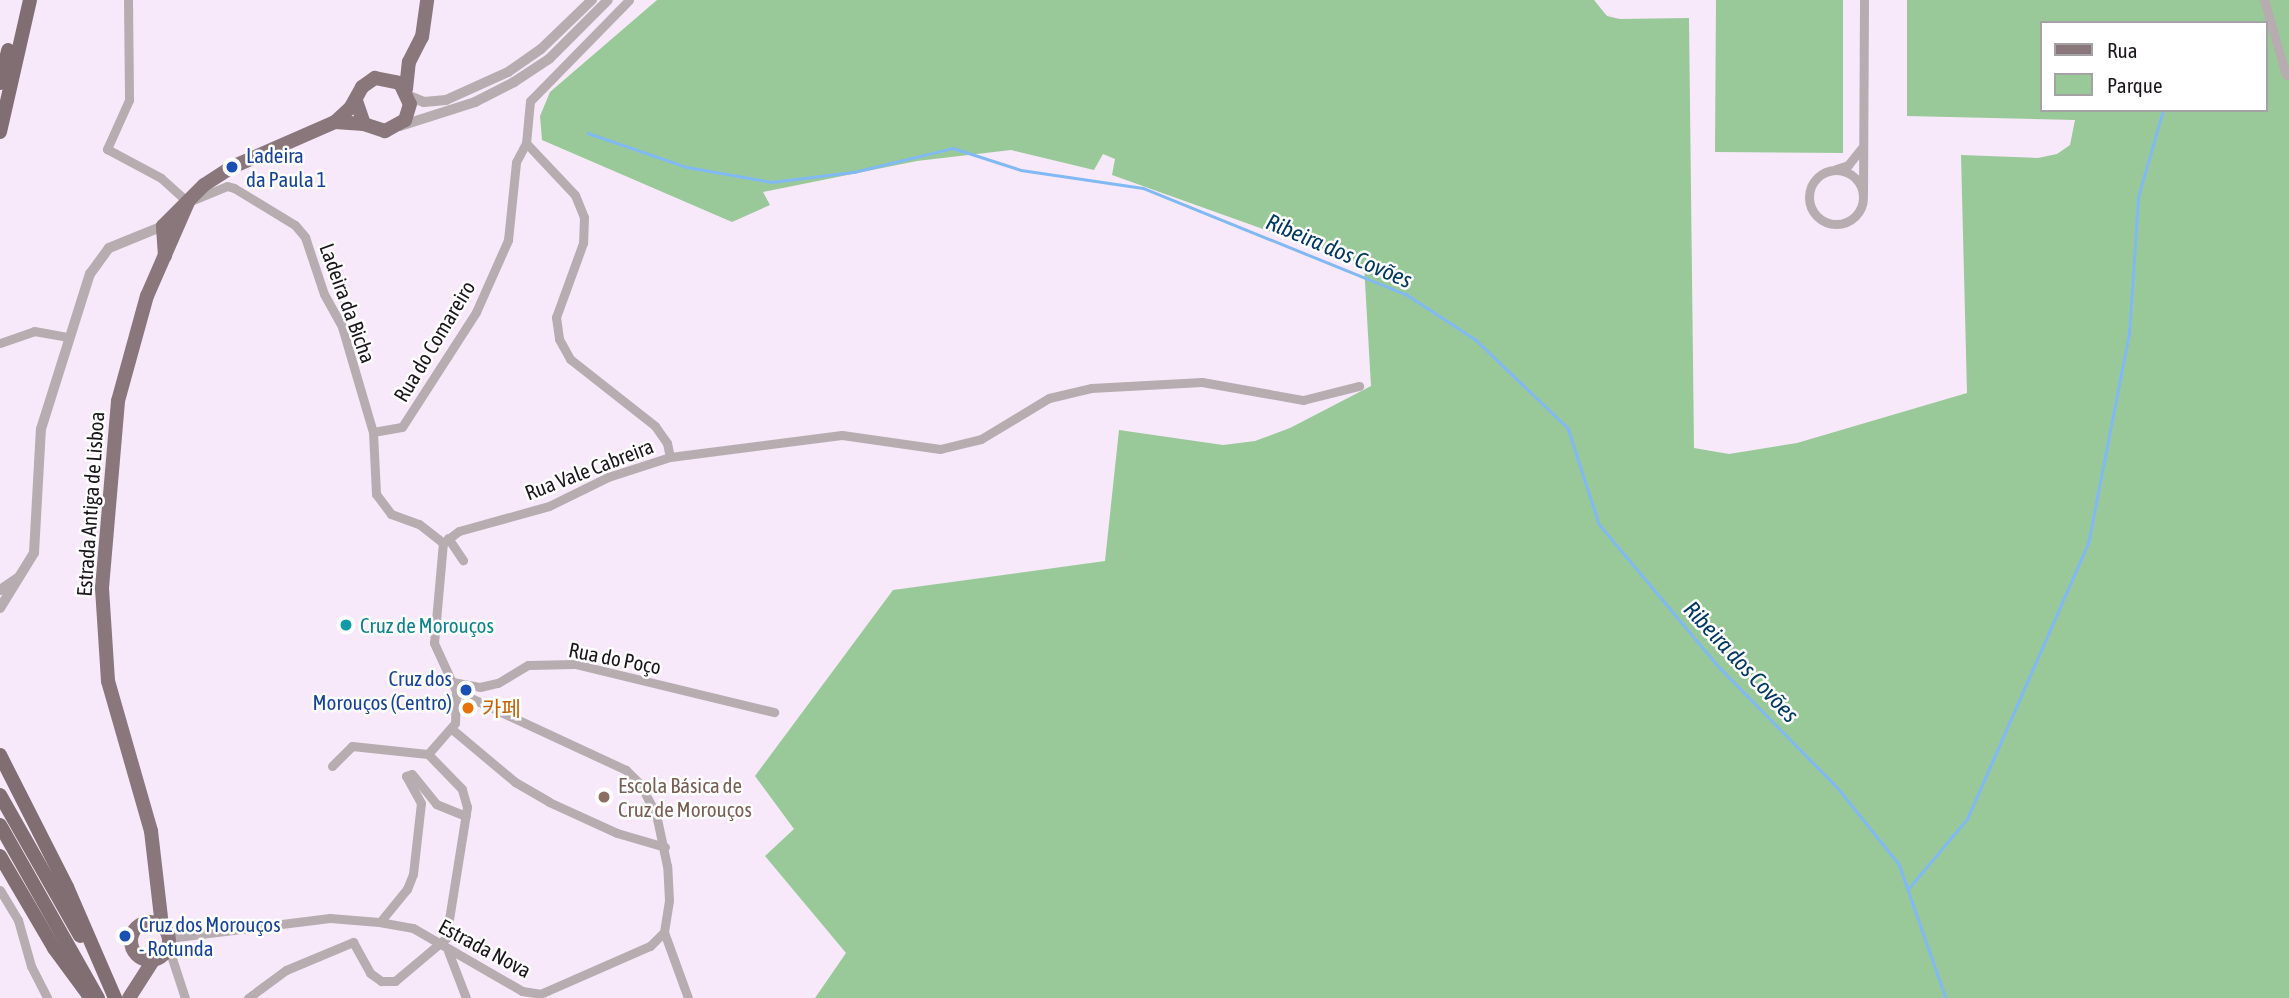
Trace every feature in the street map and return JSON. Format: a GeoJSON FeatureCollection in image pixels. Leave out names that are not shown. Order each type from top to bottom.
{"type":"FeatureCollection","features":[{"type":"Feature","properties":{"kind":"highway"},"geometry":{"type":"LineString","coordinates":[[0,83],[20,0]]}},
{"type":"Feature","properties":{"kind":"highway"},"geometry":{"type":"LineString","coordinates":[[0,132],[30,0]]}},
{"type":"Feature","properties":{"kind":"highway"},"geometry":{"type":"LineString","coordinates":[[0,755],[67,887],[115,998]]}},
{"type":"Feature","properties":{"kind":"highway"},"geometry":{"type":"LineString","coordinates":[[0,795],[115,998]]}},
{"type":"Feature","properties":{"kind":"highway"},"geometry":{"type":"LineString","coordinates":[[0,825],[98,998]]}},
{"type":"Feature","properties":{"kind":"highway"},"geometry":{"type":"LineString","coordinates":[[0,856],[54,948],[91,998]]}},
{"type":"Feature","properties":{"kind":"main road"},"geometry":{"type":"LineString","coordinates":[[335,122],[364,124],[385,131],[400,126],[409,112],[409,62],[422,37],[427,0]]}},
{"type":"Feature","properties":{"kind":"main road"},"geometry":{"type":"LineString","coordinates":[[164,253],[163,226],[232,167],[335,122],[356,101],[362,87],[409,62]]}},
{"type":"Feature","properties":{"kind":"main road"},"geometry":{"type":"LineString","coordinates":[[383,77],[407,92]]}},
{"type":"Feature","properties":{"kind":"main road"},"geometry":{"type":"LineString","coordinates":[[356,101],[364,124]]}},
{"type":"Feature","properties":{"kind":"main road","name":"Estrada Antiga de Lisboa"},"geometry":{"type":"LineString","coordinates":[[166,937],[157,900],[149,821],[108,681],[102,588],[118,401],[147,296],[188,202]]}},
{"type":"Feature","properties":{"kind":"main road"},"geometry":{"type":"LineString","coordinates":[[137,980],[139,956],[131,940],[136,929],[146,923],[157,900]]}},
{"type":"Feature","properties":{"kind":"main road"},"geometry":{"type":"LineString","coordinates":[[129,998],[137,980],[156,959],[166,937],[146,923]]}},
{"type":"Feature","properties":{"kind":"main road"},"geometry":{"type":"LineString","coordinates":[[139,956],[156,959]]}},
{"type":"Feature","properties":{"kind":"street"},"geometry":{"type":"LineString","coordinates":[[128,0],[130,100],[107,149],[161,178],[188,202]]}},
{"type":"Feature","properties":{"kind":"street"},"geometry":{"type":"LineString","coordinates":[[407,92],[424,102],[446,100],[508,72],[541,49],[592,0]]}},
{"type":"Feature","properties":{"kind":"street"},"geometry":{"type":"LineString","coordinates":[[400,126],[475,102],[514,82],[549,59],[608,0]]}},
{"type":"Feature","properties":{"kind":"street","name":"Rua do Comareiro"},"geometry":{"type":"LineString","coordinates":[[373,432],[402,427],[476,312],[508,240],[516,162],[526,143],[530,101],[629,0]]}},
{"type":"Feature","properties":{"kind":"street"},"geometry":{"type":"LineString","coordinates":[[1863,147],[1848,165],[1817,178],[1808,197],[1822,221],[1831,224],[1853,219],[1863,193],[1864,0]]}},
{"type":"Feature","properties":{"kind":"street"},"geometry":{"type":"LineString","coordinates":[[2264,0],[2286,75]]}},
{"type":"Feature","properties":{"kind":"street"},"geometry":{"type":"LineString","coordinates":[[526,143],[575,195],[584,217],[583,243],[556,317],[559,339],[570,359],[655,426],[667,443],[670,457]]}},
{"type":"Feature","properties":{"kind":"street"},"geometry":{"type":"LineString","coordinates":[[1834,170],[1854,177],[1863,193]]}},
{"type":"Feature","properties":{"kind":"street","name":"Ladeira da Bicha"},"geometry":{"type":"LineString","coordinates":[[188,202],[227,186],[234,188],[295,225],[305,237],[317,262],[324,294],[342,327],[373,432]]}},
{"type":"Feature","properties":{"kind":"street"},"geometry":{"type":"LineString","coordinates":[[0,608],[26,572],[37,533],[35,492],[41,429],[68,337],[97,261],[109,248],[163,226],[174,238]]}},
{"type":"Feature","properties":{"kind":"street"},"geometry":{"type":"LineString","coordinates":[[144,233],[164,253]]}},
{"type":"Feature","properties":{"kind":"street"},"geometry":{"type":"LineString","coordinates":[[0,342],[34,331],[68,337]]}},
{"type":"Feature","properties":{"kind":"street","name":"Rua Vale Cabreira"},"geometry":{"type":"LineString","coordinates":[[445,541],[549,506],[608,477],[670,457],[842,435],[940,449],[981,439],[1049,398],[1091,388],[1202,382],[1303,400],[1359,386]]}},
{"type":"Feature","properties":{"kind":"street"},"geometry":{"type":"LineString","coordinates":[[373,432],[376,494],[391,514],[419,524],[445,541],[463,560]]}},
{"type":"Feature","properties":{"kind":"street"},"geometry":{"type":"LineString","coordinates":[[428,754],[453,730],[454,686],[434,643],[445,541]]}},
{"type":"Feature","properties":{"kind":"street"},"geometry":{"type":"LineString","coordinates":[[0,590],[26,572]]}},
{"type":"Feature","properties":{"kind":"street","name":"Rua do Poço"},"geometry":{"type":"LineString","coordinates":[[454,686],[480,687],[498,683],[528,665],[575,664],[774,712]]}},
{"type":"Feature","properties":{"kind":"street"},"geometry":{"type":"LineString","coordinates":[[454,686],[626,770],[656,814],[665,846],[669,900],[664,932],[676,976],[688,998]]}},
{"type":"Feature","properties":{"kind":"street"},"geometry":{"type":"LineString","coordinates":[[453,730],[515,782],[549,802],[617,833],[665,846]]}},
{"type":"Feature","properties":{"kind":"street"},"geometry":{"type":"LineString","coordinates":[[248,998],[286,970],[353,943],[370,973],[390,983],[444,948],[450,930],[456,857],[466,816],[462,789],[428,754],[352,747],[332,766]]}},
{"type":"Feature","properties":{"kind":"street"},"geometry":{"type":"LineString","coordinates":[[380,922],[407,889],[413,874],[421,803],[406,776],[412,774],[436,804],[466,816]]}},
{"type":"Feature","properties":{"kind":"street"},"geometry":{"type":"LineString","coordinates":[[0,890],[18,920],[31,966],[47,998]]}},
{"type":"Feature","properties":{"kind":"street","name":"Estrada Nova"},"geometry":{"type":"LineString","coordinates":[[166,937],[330,918],[380,922],[413,928],[522,991],[540,994],[650,946],[664,932]]}},
{"type":"Feature","properties":{"kind":"street"},"geometry":{"type":"LineString","coordinates":[[166,937],[176,979],[185,998]]}},
{"type":"Feature","properties":{"kind":"street"},"geometry":{"type":"LineString","coordinates":[[444,948],[466,998]]}},
{"type":"Feature","properties":{"kind":"street"},"geometry":{"type":"LineString","coordinates":[[156,959],[176,979]]}},
{"type":"Feature","properties":{"kind":"green space"},"geometry":{"type":"Polygon","coordinates":[[[657,0],[1594,0],[1607,16],[1620,19],[1689,18],[1694,448],[1729,454],[1797,443],[1967,393],[1961,155],[2038,158],[2057,154],[2070,145],[2075,120],[1907,116],[1907,0],[2289,0],[2289,998],[815,998],[846,953],[765,856],[794,829],[755,776],[893,590],[1105,561],[1119,430],[1223,445],[1255,441],[1290,428],[1371,386],[1364,265],[1112,175],[1115,159],[1103,154],[1094,170],[1011,150],[917,161],[763,192],[770,205],[732,222],[542,140],[540,116],[550,92],[657,0]]]}},
{"type":"Feature","properties":{"kind":"green space"},"geometry":{"type":"Polygon","coordinates":[[[1716,0],[1843,0],[1843,153],[1715,152],[1716,0]]]}},
{"type":"Feature","properties":{"kind":"waterway"},"geometry":{"type":"LineString","coordinates":[[1908,889],[1967,819],[2088,544],[2129,334],[2138,197],[2162,112]]}},
{"type":"Feature","properties":{"kind":"waterway","name":"Ribeira dos Covões"},"geometry":{"type":"LineString","coordinates":[[588,133],[687,167],[772,182],[854,172],[953,148],[1021,170],[1143,188],[1406,294],[1476,340],[1568,428],[1599,524],[1720,668],[1837,787],[1899,864],[1946,998]]}},
{"type":"Feature","properties":{"kind":"place","name":"Ladeira da Paula 1"},"geometry":{"type":"Point","coordinates":[232,167]}},
{"type":"Feature","properties":{"kind":"place","name":"Cruz de Morouços"},"geometry":{"type":"Point","coordinates":[346,625]}},
{"type":"Feature","properties":{"kind":"place","name":"Cruz dos Morouços (Centro)"},"geometry":{"type":"Point","coordinates":[466,690]}},
{"type":"Feature","properties":{"kind":"place","name":"카페"},"geometry":{"type":"Point","coordinates":[468,708]}},
{"type":"Feature","properties":{"kind":"place","name":"Escola Básica de Cruz de Morouços"},"geometry":{"type":"Point","coordinates":[604,797]}},
{"type":"Feature","properties":{"kind":"place","name":"Cruz dos Morouços - Rotunda"},"geometry":{"type":"Point","coordinates":[125,936]}}]}
